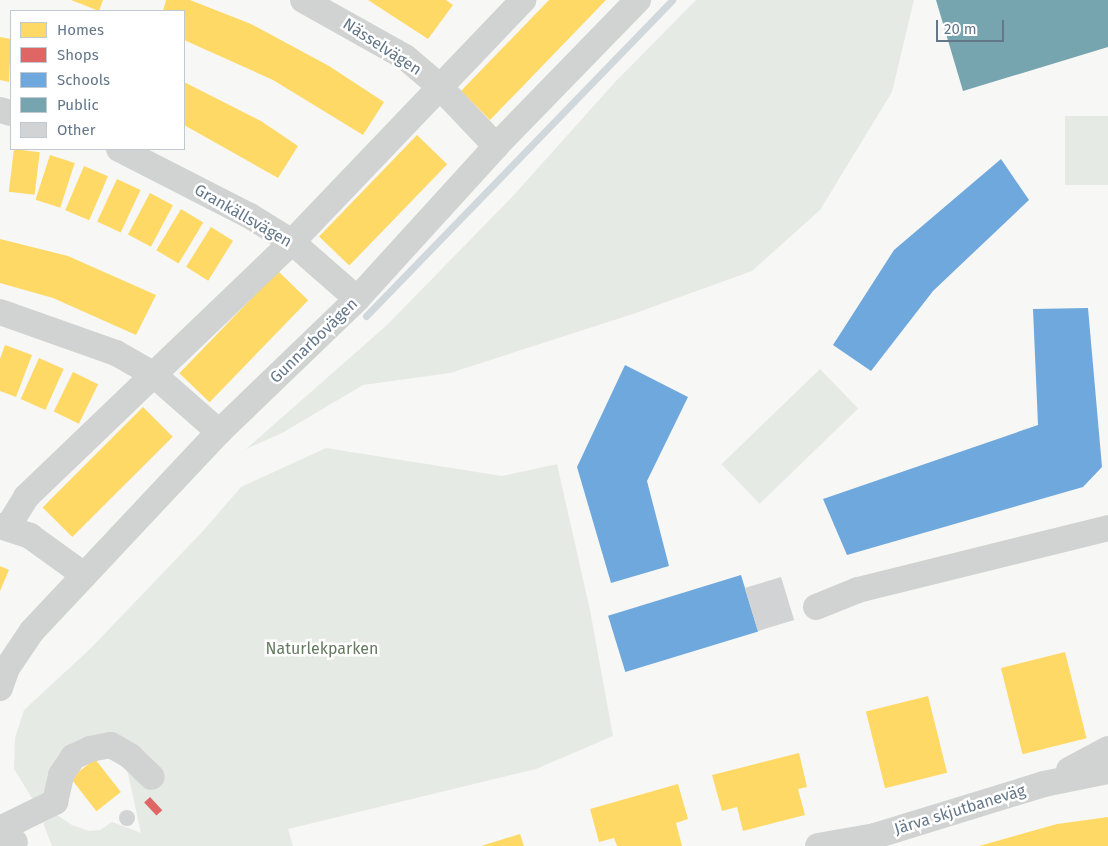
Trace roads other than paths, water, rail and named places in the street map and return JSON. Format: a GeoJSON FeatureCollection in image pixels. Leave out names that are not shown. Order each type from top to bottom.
{"type":"FeatureCollection","features":[{"type":"Feature","properties":{"kind":"street","name":"Nässelvägen"},"geometry":{"type":"LineString","coordinates":[[303,0],[404,57],[439,86],[496,146]]}},
{"type":"Feature","properties":{"kind":"street"},"geometry":{"type":"LineString","coordinates":[[84,575],[30,536],[4,527],[26,497],[292,242],[522,0]]}},
{"type":"Feature","properties":{"kind":"street","name":"Gunnarbovägen"},"geometry":{"type":"LineString","coordinates":[[0,688],[7,668],[32,631],[219,432],[357,299],[496,146],[638,0]]}},
{"type":"Feature","properties":{"kind":"street","name":"Grankällsvägen"},"geometry":{"type":"LineString","coordinates":[[121,150],[250,216],[292,242],[357,299]]}},
{"type":"Feature","properties":{"kind":"street"},"geometry":{"type":"LineString","coordinates":[[0,312],[116,353],[153,374],[219,432]]}},
{"type":"Feature","properties":{"kind":"street"},"geometry":{"type":"LineString","coordinates":[[816,607],[858,590],[1108,528]]}},
{"type":"Feature","properties":{"kind":"street"},"geometry":{"type":"LineString","coordinates":[[9,834],[56,802],[61,775],[73,757],[90,748],[111,746],[130,756],[152,777]]}},
{"type":"Feature","properties":{"kind":"street","name":"Järva skjutbaneväg"},"geometry":{"type":"LineString","coordinates":[[1044,784],[1108,749]]}},
{"type":"Feature","properties":{"kind":"street","name":"Järva skjutbaneväg"},"geometry":{"type":"LineString","coordinates":[[818,846],[874,836],[1044,784],[1108,771]]}},
{"type":"Feature","properties":{"kind":"waterway"},"geometry":{"type":"LineString","coordinates":[[366,316],[672,0]]}},
{"type":"Feature","properties":{"kind":"park label","name":"Naturlekparken"},"geometry":{"type":"Point","coordinates":[322,649]}}]}
